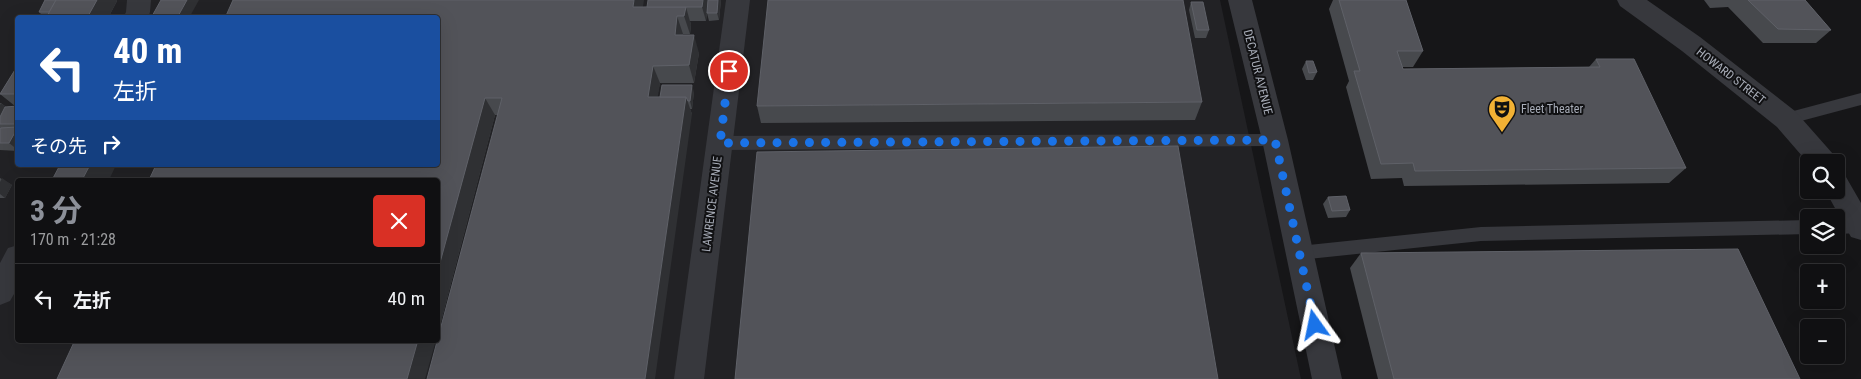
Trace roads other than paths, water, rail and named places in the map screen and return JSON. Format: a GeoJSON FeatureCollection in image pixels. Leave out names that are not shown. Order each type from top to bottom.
{"type":"FeatureCollection","features":[{"type":"Feature","properties":{"kind":"street"},"geometry":{"type":"LineString","coordinates":[[136,15],[139,0]]}},
{"type":"Feature","properties":{"kind":"street","name":"LAWRENCE AVENUE"},"geometry":{"type":"LineString","coordinates":[[689,379],[738,0]]}},
{"type":"Feature","properties":{"kind":"street","name":"DECATUR AVENUE"},"geometry":{"type":"LineString","coordinates":[[1240,0],[1275,140],[1327,379]]}},
{"type":"Feature","properties":{"kind":"street","name":"HOWARD STREET"},"geometry":{"type":"LineString","coordinates":[[1629,0],[1691,44],[1786,119],[1816,154]]}},
{"type":"Feature","properties":{"kind":"street"},"geometry":{"type":"LineString","coordinates":[[1841,199],[1852,227]]}},
{"type":"Feature","properties":{"kind":"street"},"geometry":{"type":"LineString","coordinates":[[0,292],[15,262]]}},
{"type":"Feature","properties":{"kind":"lane"},"geometry":{"type":"LineString","coordinates":[[1786,119],[1861,99]]}},
{"type":"Feature","properties":{"kind":"lane"},"geometry":{"type":"LineString","coordinates":[[720,143],[1275,140]]}},
{"type":"Feature","properties":{"kind":"lane"},"geometry":{"type":"LineString","coordinates":[[1299,253],[1481,234],[1800,227]]}},
{"type":"Feature","properties":{"kind":"place","name":"Fleet Theater"},"geometry":{"type":"Point","coordinates":[1502,133]}}]}
